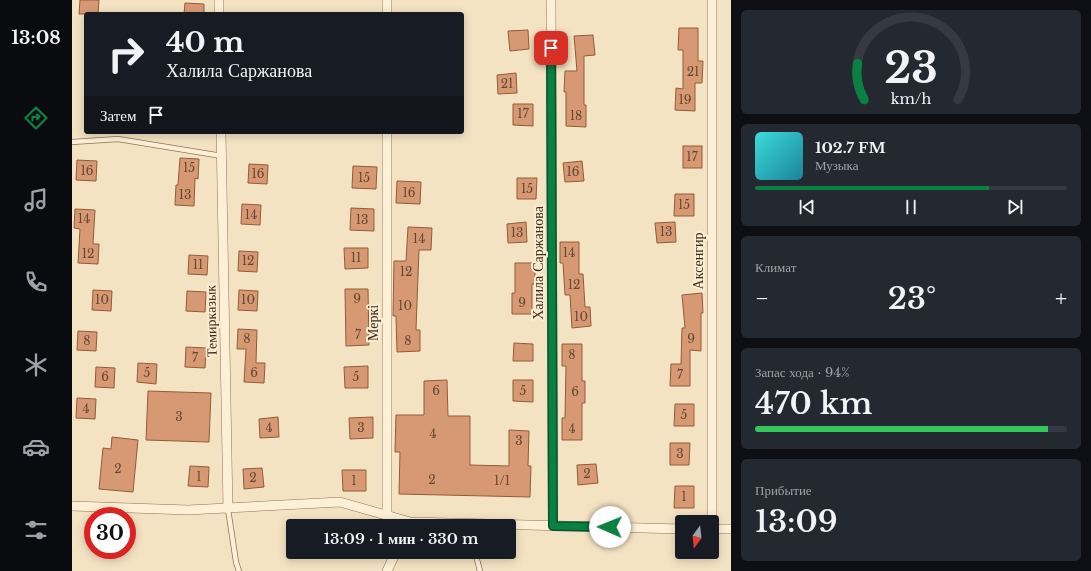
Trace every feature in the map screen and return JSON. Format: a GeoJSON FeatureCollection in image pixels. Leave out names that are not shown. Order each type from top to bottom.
{"type":"FeatureCollection","features":[{"type":"Feature","properties":{"kind":"street"},"geometry":{"type":"LineString","coordinates":[[219,0],[219,12]]}},
{"type":"Feature","properties":{"kind":"street"},"geometry":{"type":"LineString","coordinates":[[387,0],[387,12]]}},
{"type":"Feature","properties":{"kind":"street","name":"Халила Саржанова"},"geometry":{"type":"LineString","coordinates":[[551,0],[553,526]]}},
{"type":"Feature","properties":{"kind":"street","name":"Аксенгир"},"geometry":{"type":"LineString","coordinates":[[712,0],[712,515]]}},
{"type":"Feature","properties":{"kind":"street","name":"Темирказык"},"geometry":{"type":"LineString","coordinates":[[221,134],[228,509]]}},
{"type":"Feature","properties":{"kind":"street","name":"Меркі"},"geometry":{"type":"LineString","coordinates":[[387,134],[387,515]]}},
{"type":"Feature","properties":{"kind":"street"},"geometry":{"type":"LineString","coordinates":[[72,506],[188,510],[340,502],[397,519]]}},
{"type":"Feature","properties":{"kind":"street"},"geometry":{"type":"LineString","coordinates":[[516,526],[675,529]]}},
{"type":"Feature","properties":{"kind":"street"},"geometry":{"type":"LineString","coordinates":[[719,529],[731,530]]}},
{"type":"Feature","properties":{"kind":"street"},"geometry":{"type":"LineString","coordinates":[[388,571],[393,559]]}},
{"type":"Feature","properties":{"kind":"lane"},"geometry":{"type":"LineString","coordinates":[[72,142],[118,139],[222,156]]}},
{"type":"Feature","properties":{"kind":"lane"},"geometry":{"type":"LineString","coordinates":[[228,509],[236,562],[239,571]]}},
{"type":"Feature","properties":{"kind":"lane"},"geometry":{"type":"LineString","coordinates":[[477,559],[480,571]]}},
{"type":"Feature","properties":{"kind":"building"},"geometry":{"type":"Polygon","coordinates":[[[80,0],[99,0],[98,12],[84,12],[84,14],[79,14],[80,0]]]}},
{"type":"Feature","properties":{"kind":"building"},"geometry":{"type":"Polygon","coordinates":[[[185,3],[204,4],[204,12],[184,12],[185,3]]]}},
{"type":"Feature","properties":{"kind":"building"},"geometry":{"type":"Polygon","coordinates":[[[679,28],[698,28],[698,61],[703,61],[702,83],[695,83],[695,111],[675,110],[676,88],[683,89],[683,50],[678,50],[679,28]]]}},
{"type":"Feature","properties":{"kind":"building"},"geometry":{"type":"Polygon","coordinates":[[[528,30],[529,49],[510,51],[508,31],[528,30]]]}},
{"type":"Feature","properties":{"kind":"building"},"geometry":{"type":"Polygon","coordinates":[[[593,35],[595,55],[584,56],[584,105],[586,105],[586,127],[566,126],[566,92],[564,92],[565,71],[577,71],[574,36],[593,35]]]}},
{"type":"Feature","properties":{"kind":"building"},"geometry":{"type":"Polygon","coordinates":[[[516,73],[517,93],[498,94],[497,75],[516,73]]]}},
{"type":"Feature","properties":{"kind":"building"},"geometry":{"type":"Polygon","coordinates":[[[513,104],[533,104],[533,126],[513,125],[513,104]]]}},
{"type":"Feature","properties":{"kind":"building"},"geometry":{"type":"Polygon","coordinates":[[[683,146],[702,146],[702,168],[683,168],[683,146]]]}},
{"type":"Feature","properties":{"kind":"building"},"geometry":{"type":"Polygon","coordinates":[[[180,158],[199,159],[198,179],[195,178],[194,206],[175,205],[180,158]]]}},
{"type":"Feature","properties":{"kind":"building"},"geometry":{"type":"Polygon","coordinates":[[[77,160],[97,161],[96,181],[76,180],[77,160]]]}},
{"type":"Feature","properties":{"kind":"building"},"geometry":{"type":"Polygon","coordinates":[[[582,161],[584,181],[565,182],[563,163],[582,161]]]}},
{"type":"Feature","properties":{"kind":"building"},"geometry":{"type":"Polygon","coordinates":[[[249,164],[268,165],[267,184],[248,183],[249,164]]]}},
{"type":"Feature","properties":{"kind":"building"},"geometry":{"type":"Polygon","coordinates":[[[353,166],[377,167],[376,189],[352,188],[353,166]]]}},
{"type":"Feature","properties":{"kind":"building"},"geometry":{"type":"Polygon","coordinates":[[[517,178],[537,178],[536,199],[517,199],[517,178]]]}},
{"type":"Feature","properties":{"kind":"building"},"geometry":{"type":"Polygon","coordinates":[[[397,181],[421,182],[420,204],[396,203],[397,181]]]}},
{"type":"Feature","properties":{"kind":"building"},"geometry":{"type":"Polygon","coordinates":[[[675,194],[694,194],[694,216],[674,216],[675,194]]]}},
{"type":"Feature","properties":{"kind":"building"},"geometry":{"type":"Polygon","coordinates":[[[242,204],[261,205],[260,225],[241,224],[242,204]]]}},
{"type":"Feature","properties":{"kind":"building"},"geometry":{"type":"Polygon","coordinates":[[[351,208],[374,209],[374,231],[350,230],[351,208]]]}},
{"type":"Feature","properties":{"kind":"building"},"geometry":{"type":"Polygon","coordinates":[[[75,209],[95,210],[93,244],[99,244],[98,264],[78,263],[80,229],[74,228],[75,209]]]}},
{"type":"Feature","properties":{"kind":"building"},"geometry":{"type":"Polygon","coordinates":[[[526,222],[527,242],[508,243],[507,224],[526,222]]]}},
{"type":"Feature","properties":{"kind":"building"},"geometry":{"type":"Polygon","coordinates":[[[675,222],[676,242],[657,243],[655,223],[675,222]]]}},
{"type":"Feature","properties":{"kind":"building"},"geometry":{"type":"Polygon","coordinates":[[[408,227],[432,228],[431,250],[419,250],[416,330],[420,330],[420,351],[397,352],[396,316],[393,316],[394,261],[406,261],[408,227]]]}},
{"type":"Feature","properties":{"kind":"building"},"geometry":{"type":"Polygon","coordinates":[[[560,242],[579,242],[579,274],[583,274],[585,307],[590,307],[591,326],[572,328],[570,295],[565,295],[563,263],[560,263],[560,242]]]}},
{"type":"Feature","properties":{"kind":"building"},"geometry":{"type":"Polygon","coordinates":[[[344,248],[368,248],[368,268],[345,269],[344,248]]]}},
{"type":"Feature","properties":{"kind":"building"},"geometry":{"type":"Polygon","coordinates":[[[239,251],[258,252],[257,272],[238,271],[239,251]]]}},
{"type":"Feature","properties":{"kind":"building"},"geometry":{"type":"Polygon","coordinates":[[[189,255],[208,256],[207,275],[188,274],[189,255]]]}},
{"type":"Feature","properties":{"kind":"building"},"geometry":{"type":"Polygon","coordinates":[[[515,263],[535,263],[535,284],[532,284],[532,314],[512,314],[512,293],[515,293],[515,263]]]}},
{"type":"Feature","properties":{"kind":"building"},"geometry":{"type":"Polygon","coordinates":[[[345,289],[368,289],[369,345],[346,346],[345,289]]]}},
{"type":"Feature","properties":{"kind":"building"},"geometry":{"type":"Polygon","coordinates":[[[93,290],[112,291],[111,311],[92,310],[93,290]]]}},
{"type":"Feature","properties":{"kind":"building"},"geometry":{"type":"Polygon","coordinates":[[[239,290],[258,291],[257,311],[238,310],[239,290]]]}},
{"type":"Feature","properties":{"kind":"building"},"geometry":{"type":"Polygon","coordinates":[[[187,291],[206,292],[205,312],[186,311],[187,291]]]}},
{"type":"Feature","properties":{"kind":"building"},"geometry":{"type":"Polygon","coordinates":[[[702,293],[703,313],[701,313],[701,351],[690,350],[690,386],[670,386],[671,364],[681,364],[682,328],[685,328],[682,295],[702,293]]]}},
{"type":"Feature","properties":{"kind":"building"},"geometry":{"type":"Polygon","coordinates":[[[238,329],[257,330],[256,363],[265,363],[264,383],[244,382],[246,349],[237,349],[238,329]]]}},
{"type":"Feature","properties":{"kind":"building"},"geometry":{"type":"Polygon","coordinates":[[[78,331],[97,332],[96,351],[77,350],[78,331]]]}},
{"type":"Feature","properties":{"kind":"building"},"geometry":{"type":"Polygon","coordinates":[[[514,343],[533,344],[533,361],[513,361],[514,343]]]}},
{"type":"Feature","properties":{"kind":"building"},"geometry":{"type":"Polygon","coordinates":[[[562,344],[582,344],[582,381],[585,381],[585,403],[582,403],[582,440],[562,440],[562,418],[565,418],[566,366],[562,366],[562,344]]]}},
{"type":"Feature","properties":{"kind":"building"},"geometry":{"type":"Polygon","coordinates":[[[186,347],[206,348],[205,368],[185,367],[186,347]]]}},
{"type":"Feature","properties":{"kind":"building"},"geometry":{"type":"Polygon","coordinates":[[[138,363],[157,364],[156,384],[137,382],[138,363]]]}},
{"type":"Feature","properties":{"kind":"building"},"geometry":{"type":"Polygon","coordinates":[[[368,366],[368,388],[345,388],[344,367],[368,366]]]}},
{"type":"Feature","properties":{"kind":"building"},"geometry":{"type":"Polygon","coordinates":[[[96,367],[115,368],[114,388],[95,387],[96,367]]]}},
{"type":"Feature","properties":{"kind":"building"},"geometry":{"type":"Polygon","coordinates":[[[447,380],[448,416],[470,416],[470,465],[509,466],[509,430],[529,431],[528,466],[531,466],[530,497],[399,494],[400,452],[395,452],[396,415],[424,415],[424,381],[447,380]]]}},
{"type":"Feature","properties":{"kind":"building"},"geometry":{"type":"Polygon","coordinates":[[[513,380],[533,380],[533,402],[513,401],[513,380]]]}},
{"type":"Feature","properties":{"kind":"building"},"geometry":{"type":"Polygon","coordinates":[[[148,391],[211,393],[209,442],[146,440],[148,391]]]}},
{"type":"Feature","properties":{"kind":"building"},"geometry":{"type":"Polygon","coordinates":[[[77,398],[96,399],[95,419],[76,418],[77,398]]]}},
{"type":"Feature","properties":{"kind":"building"},"geometry":{"type":"Polygon","coordinates":[[[675,404],[694,404],[694,426],[674,426],[675,404]]]}},
{"type":"Feature","properties":{"kind":"building"},"geometry":{"type":"Polygon","coordinates":[[[278,417],[279,437],[260,438],[259,419],[278,417]]]}},
{"type":"Feature","properties":{"kind":"building"},"geometry":{"type":"Polygon","coordinates":[[[373,417],[373,438],[350,439],[349,418],[373,417]]]}},
{"type":"Feature","properties":{"kind":"building"},"geometry":{"type":"Polygon","coordinates":[[[112,437],[138,440],[133,492],[99,489],[103,448],[111,449],[112,437]]]}},
{"type":"Feature","properties":{"kind":"building"},"geometry":{"type":"Polygon","coordinates":[[[670,443],[690,443],[689,465],[670,465],[670,443]]]}},
{"type":"Feature","properties":{"kind":"building"},"geometry":{"type":"Polygon","coordinates":[[[596,464],[598,483],[578,485],[577,465],[596,464]]]}},
{"type":"Feature","properties":{"kind":"building"},"geometry":{"type":"Polygon","coordinates":[[[190,466],[209,467],[208,487],[188,486],[190,466]]]}},
{"type":"Feature","properties":{"kind":"building"},"geometry":{"type":"Polygon","coordinates":[[[262,468],[264,487],[244,489],[243,469],[262,468]]]}},
{"type":"Feature","properties":{"kind":"building"},"geometry":{"type":"Polygon","coordinates":[[[342,470],[366,470],[366,491],[343,491],[342,470]]]}},
{"type":"Feature","properties":{"kind":"building"},"geometry":{"type":"Polygon","coordinates":[[[675,486],[694,486],[694,508],[674,508],[675,486]]]}},
{"type":"Feature","properties":{"kind":"route"},"geometry":{"type":"LineString","coordinates":[[551,48],[553,526],[610,527]]}}]}
